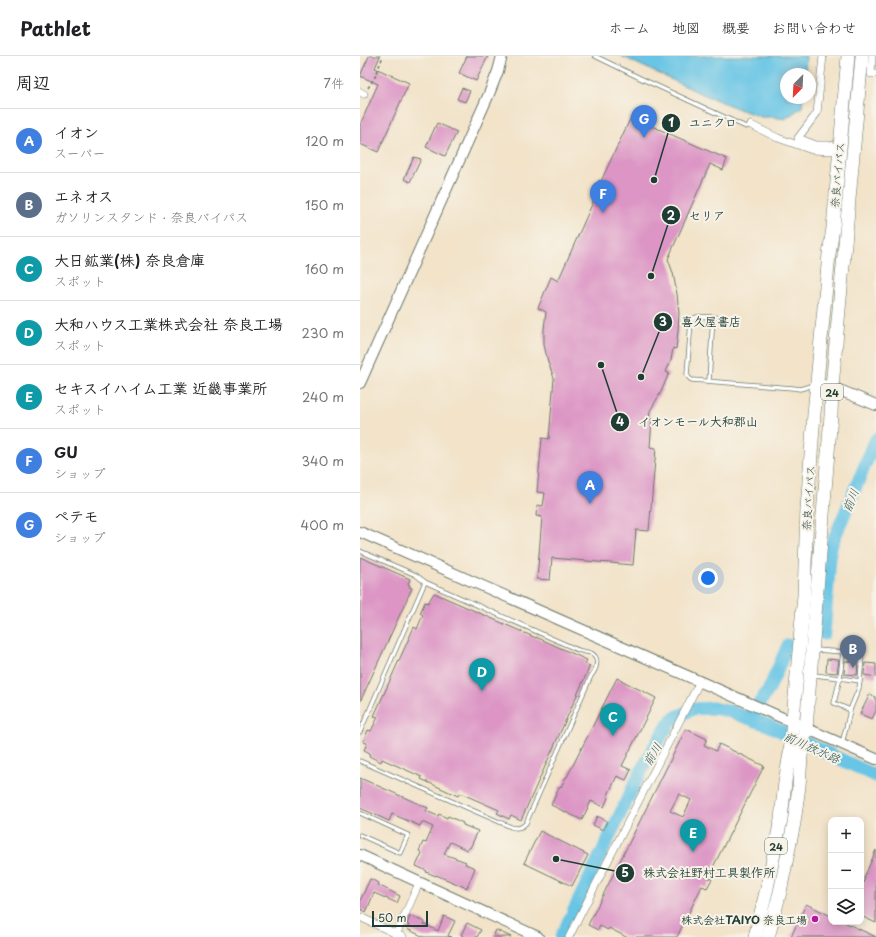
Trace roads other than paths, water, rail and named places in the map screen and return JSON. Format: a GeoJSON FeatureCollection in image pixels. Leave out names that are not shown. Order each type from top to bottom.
{"type":"FeatureCollection","features":[{"type":"Feature","properties":{"kind":"highway","name":"奈良バイパス"},"geometry":{"type":"LineString","coordinates":[[768,937],[780,892],[794,823],[799,786],[792,727],[804,595],[807,509],[848,56]]}},
{"type":"Feature","properties":{"kind":"highway","name":"奈良バイパス"},"geometry":{"type":"LineString","coordinates":[[755,937],[768,888],[781,819],[785,782],[805,733],[832,387],[862,56]]}},
{"type":"Feature","properties":{"kind":"street"},"geometry":{"type":"LineString","coordinates":[[360,383],[489,94],[502,56]]}},
{"type":"Feature","properties":{"kind":"street"},"geometry":{"type":"LineString","coordinates":[[751,125],[778,138],[812,150],[831,151],[831,145],[816,145],[798,138],[817,113],[823,56]]}},
{"type":"Feature","properties":{"kind":"street"},"geometry":{"type":"LineString","coordinates":[[872,56],[871,74],[876,74]]}},
{"type":"Feature","properties":{"kind":"street"},"geometry":{"type":"LineString","coordinates":[[818,384],[832,387],[876,405]]}},
{"type":"Feature","properties":{"kind":"street"},"geometry":{"type":"LineString","coordinates":[[360,532],[700,681],[805,733],[842,744],[876,759]]}},
{"type":"Feature","properties":{"kind":"street"},"geometry":{"type":"LineString","coordinates":[[569,937],[700,681]]}},
{"type":"Feature","properties":{"kind":"street"},"geometry":{"type":"LineString","coordinates":[[360,855],[538,937]]}},
{"type":"Feature","properties":{"kind":"street"},"geometry":{"type":"LineString","coordinates":[[360,917],[398,936],[419,882]]}},
{"type":"Feature","properties":{"kind":"lane"},"geometry":{"type":"LineString","coordinates":[[595,56],[746,127],[751,125]]}},
{"type":"Feature","properties":{"kind":"lane"},"geometry":{"type":"LineString","coordinates":[[725,318],[696,316],[692,319],[687,375],[692,380],[792,388],[800,388],[818,384]]}},
{"type":"Feature","properties":{"kind":"lane"},"geometry":{"type":"LineString","coordinates":[[709,381],[713,317]]}},
{"type":"Feature","properties":{"kind":"lane"},"geometry":{"type":"LineString","coordinates":[[360,551],[416,575],[425,582],[581,651],[592,654],[597,662],[596,670],[591,676],[526,823],[521,828],[510,827],[360,760]]}},
{"type":"Feature","properties":{"kind":"lane"},"geometry":{"type":"LineString","coordinates":[[360,732],[425,582]]}},
{"type":"Feature","properties":{"kind":"lane"},"geometry":{"type":"LineString","coordinates":[[812,650],[862,654],[860,688],[850,710],[842,744]]}},
{"type":"Feature","properties":{"kind":"lane"},"geometry":{"type":"LineString","coordinates":[[843,652],[840,678],[834,703],[850,710]]}},
{"type":"Feature","properties":{"kind":"lane"},"geometry":{"type":"LineString","coordinates":[[810,675],[860,681]]}},
{"type":"Feature","properties":{"kind":"lane"},"geometry":{"type":"LineString","coordinates":[[360,813],[408,835],[400,853],[360,835]]}},
{"type":"Feature","properties":{"kind":"water"},"geometry":{"type":"Polygon","coordinates":[[[621,56],[806,56],[805,68],[780,68],[780,104],[802,104],[802,107],[785,119],[761,117],[702,94],[621,56]]]}},
{"type":"Feature","properties":{"kind":"waterway","name":"前川"},"geometry":{"type":"LineString","coordinates":[[824,634],[831,546],[876,439]]}},
{"type":"Feature","properties":{"kind":"waterway","name":"前川"},"geometry":{"type":"LineString","coordinates":[[750,717],[769,689],[788,645]]}},
{"type":"Feature","properties":{"kind":"waterway","name":"前川"},"geometry":{"type":"LineString","coordinates":[[561,937],[637,779],[653,749],[672,719],[693,709],[713,708],[728,711],[768,725],[876,776]]}},
{"type":"Feature","properties":{"kind":"place","name":"ペテモ"},"geometry":{"type":"Point","coordinates":[644,138]}},
{"type":"Feature","properties":{"kind":"place","name":"ユニクロ"},"geometry":{"type":"Point","coordinates":[654,180]}},
{"type":"Feature","properties":{"kind":"place","name":"GU"},"geometry":{"type":"Point","coordinates":[603,213]}},
{"type":"Feature","properties":{"kind":"place","name":"セリア"},"geometry":{"type":"Point","coordinates":[651,276]}},
{"type":"Feature","properties":{"kind":"place","name":"イオンモール大和郡山"},"geometry":{"type":"Point","coordinates":[601,365]}},
{"type":"Feature","properties":{"kind":"place","name":"喜久屋書店"},"geometry":{"type":"Point","coordinates":[641,377]}},
{"type":"Feature","properties":{"kind":"place","name":"イオン"},"geometry":{"type":"Point","coordinates":[590,504]}},
{"type":"Feature","properties":{"kind":"place","name":"エネオス"},"geometry":{"type":"Point","coordinates":[853,668]}},
{"type":"Feature","properties":{"kind":"place","name":"大和ハウス工業株式会社 奈良工場"},"geometry":{"type":"Point","coordinates":[482,691]}},
{"type":"Feature","properties":{"kind":"place","name":"大日鉱業(株) 奈良倉庫"},"geometry":{"type":"Point","coordinates":[613,736]}},
{"type":"Feature","properties":{"kind":"place","name":"セキスイハイム工業 近畿事業所"},"geometry":{"type":"Point","coordinates":[693,852]}},
{"type":"Feature","properties":{"kind":"place","name":"株式会社野村工具製作所"},"geometry":{"type":"Point","coordinates":[556,859]}},
{"type":"Feature","properties":{"kind":"place","name":"株式会社TAIYO 奈良工場"},"geometry":{"type":"Point","coordinates":[815,919]}},
{"type":"Feature","properties":{"kind":"water label","name":"前川放水路"},"geometry":{"type":"Point","coordinates":[812,747]}}]}
